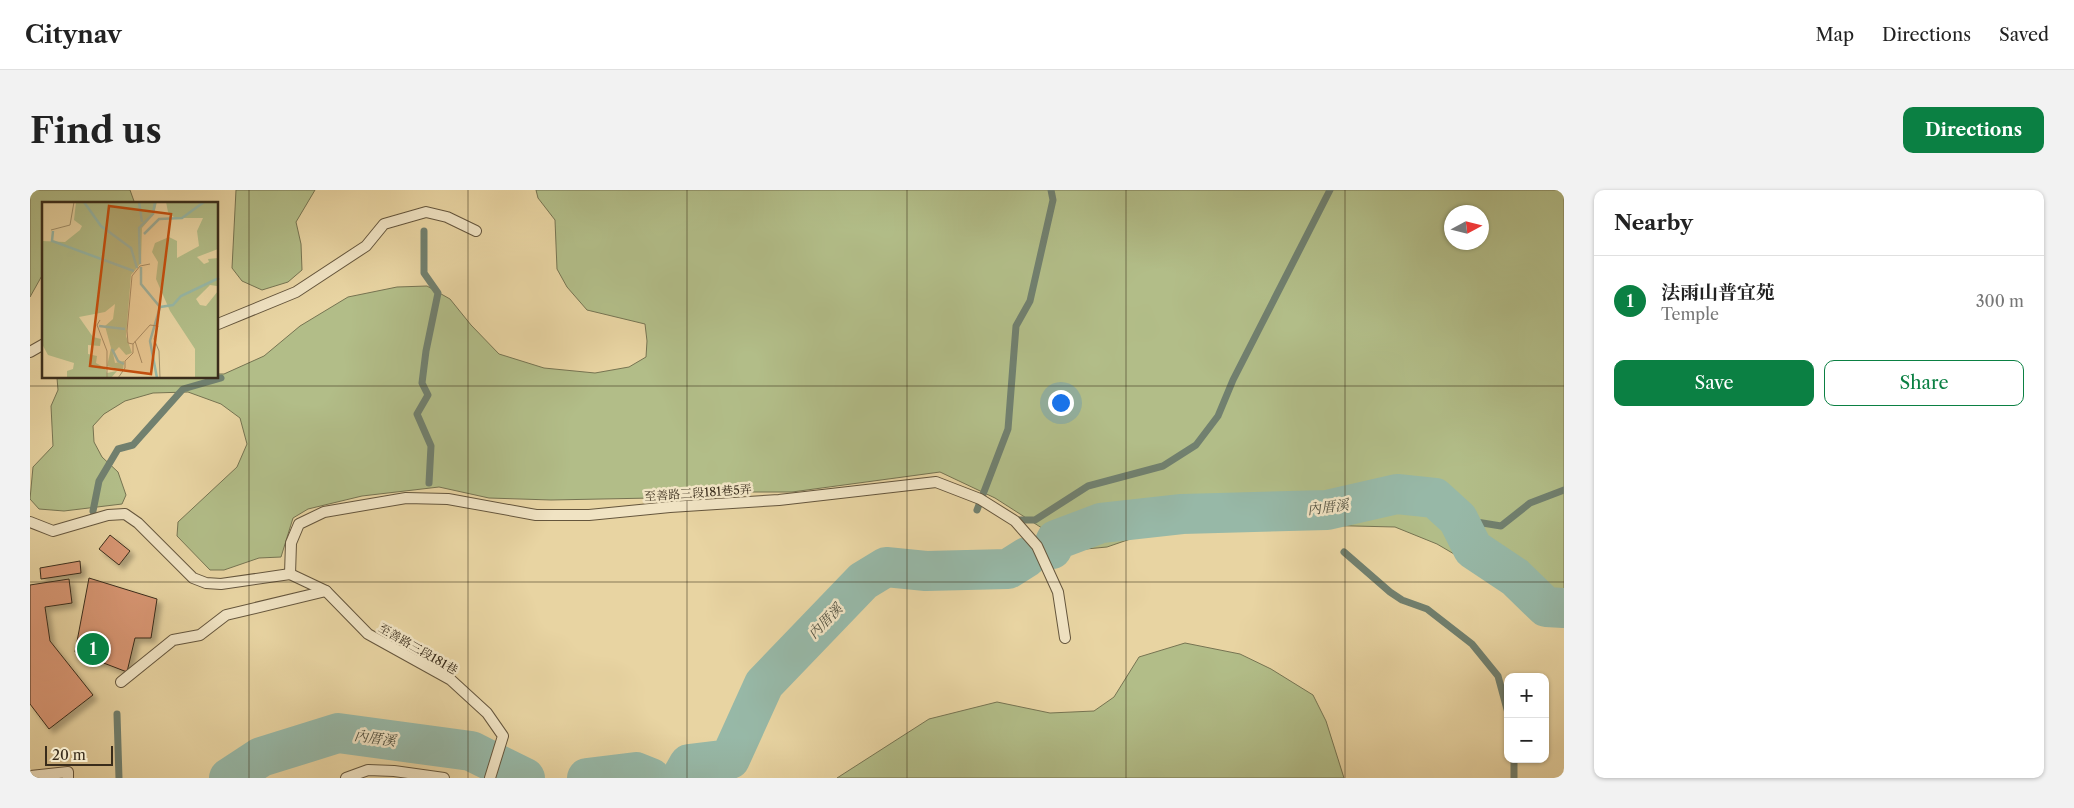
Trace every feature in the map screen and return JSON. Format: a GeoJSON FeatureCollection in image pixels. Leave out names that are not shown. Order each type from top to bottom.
{"type":"FeatureCollection","features":[{"type":"Feature","properties":{"kind":"lane"},"geometry":{"type":"LineString","coordinates":[[219,324],[296,292],[366,246],[384,224],[426,212],[447,217],[476,231]]}},
{"type":"Feature","properties":{"kind":"lane"},"geometry":{"type":"LineString","coordinates":[[30,352],[42,345]]}},
{"type":"Feature","properties":{"kind":"lane","name":"至善路三段181巷5弄"},"geometry":{"type":"LineString","coordinates":[[290,574],[290,543],[299,524],[324,512],[406,498],[448,500],[536,515],[590,515],[670,507],[778,500],[936,482],[980,499],[1015,522],[1037,546],[1058,592],[1065,638]]}},
{"type":"Feature","properties":{"kind":"lane"},"geometry":{"type":"LineString","coordinates":[[30,522],[52,531],[108,515],[125,514],[138,523],[193,578],[206,583],[221,584],[290,574]]}},
{"type":"Feature","properties":{"kind":"lane","name":"至善路三段181巷"},"geometry":{"type":"LineString","coordinates":[[290,574],[326,591],[368,634],[451,680],[487,713],[503,736],[490,778]]}},
{"type":"Feature","properties":{"kind":"lane"},"geometry":{"type":"LineString","coordinates":[[121,682],[173,640],[200,635],[226,615],[326,591]]}},
{"type":"Feature","properties":{"kind":"lane"},"geometry":{"type":"LineString","coordinates":[[346,778],[368,770],[394,771],[444,778]]}},
{"type":"Feature","properties":{"kind":"lane"},"geometry":{"type":"LineString","coordinates":[[30,776],[68,772],[68,778]]}},
{"type":"Feature","properties":{"kind":"green space"},"geometry":{"type":"Polygon","coordinates":[[[30,190],[130,190],[134,202],[42,202],[42,276],[30,297],[30,190]]]}},
{"type":"Feature","properties":{"kind":"green space"},"geometry":{"type":"Polygon","coordinates":[[[236,190],[315,190],[296,222],[301,244],[302,270],[288,282],[262,290],[242,281],[232,268],[236,190]]]}},
{"type":"Feature","properties":{"kind":"green space"},"geometry":{"type":"Polygon","coordinates":[[[536,190],[1564,190],[1564,625],[1542,620],[1483,571],[1437,544],[1395,527],[1231,523],[1174,524],[1107,547],[1065,551],[1045,530],[995,498],[940,472],[792,492],[737,492],[652,498],[551,500],[489,498],[439,487],[362,496],[308,509],[293,518],[281,557],[259,558],[224,570],[210,570],[177,536],[178,522],[237,467],[247,444],[240,418],[221,404],[188,392],[153,393],[125,401],[104,414],[93,426],[94,442],[102,457],[118,472],[126,495],[122,504],[64,511],[39,509],[30,499],[33,467],[53,446],[51,406],[58,390],[57,379],[219,379],[219,374],[224,374],[264,356],[300,326],[348,297],[397,287],[427,286],[450,299],[471,325],[499,354],[544,368],[595,373],[629,367],[646,357],[645,324],[587,310],[567,287],[557,269],[555,220],[538,198],[536,190]]]}},
{"type":"Feature","properties":{"kind":"green space"},"geometry":{"type":"Polygon","coordinates":[[[1185,643],[1240,654],[1271,669],[1313,695],[1326,721],[1344,778],[837,778],[929,719],[997,702],[1050,713],[1094,711],[1114,697],[1139,657],[1185,643]]]}},
{"type":"Feature","properties":{"kind":"building"},"geometry":{"type":"Polygon","coordinates":[[[110,535],[130,551],[119,565],[99,549],[110,535]]]}},
{"type":"Feature","properties":{"kind":"building"},"geometry":{"type":"Polygon","coordinates":[[[80,561],[81,573],[41,579],[40,568],[80,561]]]}},
{"type":"Feature","properties":{"kind":"building"},"geometry":{"type":"Polygon","coordinates":[[[89,578],[157,599],[151,638],[135,638],[127,672],[75,652],[89,578]]]}},
{"type":"Feature","properties":{"kind":"building"},"geometry":{"type":"Polygon","coordinates":[[[69,579],[72,603],[45,607],[50,641],[93,695],[49,729],[30,704],[30,585],[69,579]]]}},
{"type":"Feature","properties":{"kind":"waterway"},"geometry":{"type":"LineString","coordinates":[[977,510],[1008,429],[1016,326],[1030,301],[1053,200],[1051,190]]}},
{"type":"Feature","properties":{"kind":"waterway"},"geometry":{"type":"LineString","coordinates":[[1013,520],[1035,520],[1088,486],[1163,466],[1196,445],[1218,416],[1233,380],[1330,190]]}},
{"type":"Feature","properties":{"kind":"waterway"},"geometry":{"type":"LineString","coordinates":[[424,231],[424,273],[438,293],[426,351],[422,383],[428,395],[417,414],[431,446],[429,483]]}},
{"type":"Feature","properties":{"kind":"waterway"},"geometry":{"type":"LineString","coordinates":[[93,511],[99,481],[118,449],[133,445],[183,389],[218,379]]}},
{"type":"Feature","properties":{"kind":"waterway"},"geometry":{"type":"LineString","coordinates":[[1458,519],[1501,526],[1530,503],[1564,490]]}},
{"type":"Feature","properties":{"kind":"waterway","name":"內厝溪"},"geometry":{"type":"LineString","coordinates":[[1052,549],[1056,540],[1101,523],[1182,514],[1327,510],[1397,494],[1435,498],[1458,519],[1473,549],[1515,577],[1546,607],[1564,608]]}},
{"type":"Feature","properties":{"kind":"waterway"},"geometry":{"type":"LineString","coordinates":[[1344,552],[1390,592],[1402,600],[1427,609],[1472,644],[1498,676],[1504,698]]}},
{"type":"Feature","properties":{"kind":"waterway","name":"內厝溪"},"geometry":{"type":"LineString","coordinates":[[681,778],[689,764],[730,759],[764,684],[863,581],[886,567],[926,571],[1008,569],[1027,557]]}},
{"type":"Feature","properties":{"kind":"waterway"},"geometry":{"type":"LineString","coordinates":[[117,714],[119,778]]}},
{"type":"Feature","properties":{"kind":"waterway","name":"內厝溪"},"geometry":{"type":"LineString","coordinates":[[229,778],[261,757],[338,733],[471,751],[525,778]]}},
{"type":"Feature","properties":{"kind":"waterway"},"geometry":{"type":"LineString","coordinates":[[1514,763],[1514,778]]}},
{"type":"Feature","properties":{"kind":"waterway","name":"內厝溪"},"geometry":{"type":"LineString","coordinates":[[587,778],[636,772],[651,778]]}},
{"type":"Feature","properties":{"kind":"place","name":"法雨山普宜苑"},"geometry":{"type":"Point","coordinates":[93,649]}}]}
